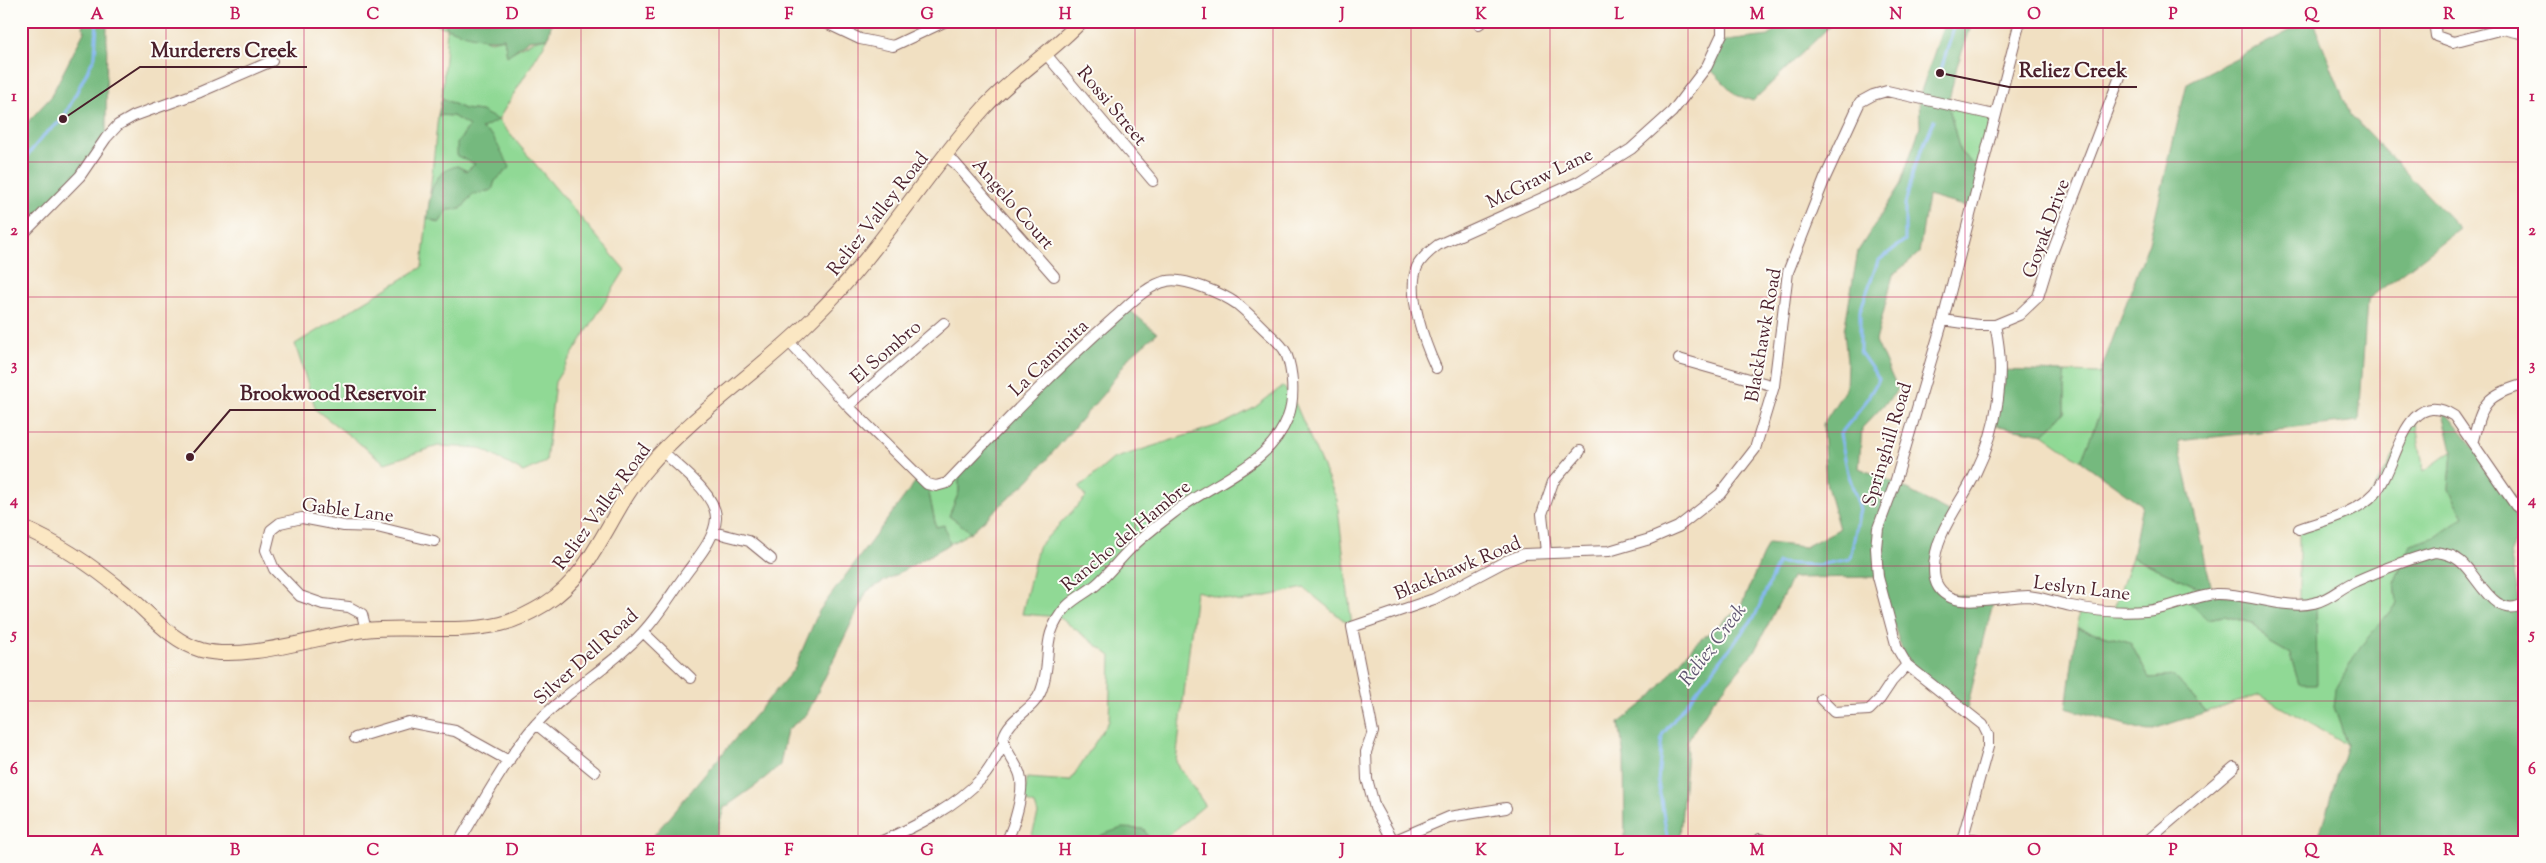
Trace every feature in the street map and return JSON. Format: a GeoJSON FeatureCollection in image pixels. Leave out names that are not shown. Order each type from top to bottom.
{"type":"FeatureCollection","features":[{"type":"Feature","properties":{"kind":"main road","name":"Reliez Valley Road"},"geometry":{"type":"LineString","coordinates":[[21,526],[96,569],[130,597],[152,620],[180,640],[201,650],[218,652],[262,650],[366,630],[502,624],[528,614],[549,601],[580,572],[631,490],[681,431],[789,342],[843,289],[945,155],[985,106],[1081,21]]}},
{"type":"Feature","properties":{"kind":"street"},"geometry":{"type":"LineString","coordinates":[[822,21],[860,39],[893,46],[946,21]]}},
{"type":"Feature","properties":{"kind":"street","name":"McGraw Lane"},"geometry":{"type":"LineString","coordinates":[[1436,368],[1423,341],[1414,293],[1417,268],[1424,257],[1438,245],[1578,182],[1631,149],[1672,112],[1707,66],[1722,34],[1722,21]]}},
{"type":"Feature","properties":{"kind":"street","name":"Springhill Road"},"geometry":{"type":"LineString","coordinates":[[1962,839],[1988,748],[1988,735],[1982,724],[1908,665],[1897,648],[1878,576],[1876,548],[1878,528],[1895,483],[1943,320],[1978,191],[1994,115],[2020,21]]}},
{"type":"Feature","properties":{"kind":"street"},"geometry":{"type":"LineString","coordinates":[[2434,21],[2436,36],[2453,42],[2503,29],[2525,34]]}},
{"type":"Feature","properties":{"kind":"street","name":"Rossi Street"},"geometry":{"type":"LineString","coordinates":[[1045,53],[1152,181]]}},
{"type":"Feature","properties":{"kind":"street"},"geometry":{"type":"LineString","coordinates":[[21,236],[80,176],[106,138],[118,125],[134,116],[200,92],[272,61]]}},
{"type":"Feature","properties":{"kind":"street","name":"Goyak Drive"},"geometry":{"type":"LineString","coordinates":[[1943,320],[1978,325],[1995,324],[2019,315],[2038,298],[2049,261],[2120,74]]}},
{"type":"Feature","properties":{"kind":"street","name":"Blackhawk Road"},"geometry":{"type":"LineString","coordinates":[[1393,841],[1375,808],[1367,779],[1366,752],[1373,732],[1352,627],[1434,599],[1506,561],[1524,554],[1610,551],[1650,540],[1678,527],[1720,494],[1755,449],[1774,386],[1788,272],[1825,178],[1860,102],[1873,95],[1887,91],[1994,115]]}},
{"type":"Feature","properties":{"kind":"street","name":"Angelo Court"},"geometry":{"type":"LineString","coordinates":[[945,155],[955,163],[1054,276]]}},
{"type":"Feature","properties":{"kind":"street","name":"La Caminita"},"geometry":{"type":"LineString","coordinates":[[789,342],[848,406],[927,484],[936,486],[947,483],[1096,334],[1140,295],[1167,281],[1182,281],[1236,303],[1279,342],[1286,352],[1292,381],[1289,415],[1273,444]]}},
{"type":"Feature","properties":{"kind":"street","name":"El Sombro"},"geometry":{"type":"LineString","coordinates":[[848,406],[944,323]]}},
{"type":"Feature","properties":{"kind":"street","name":"Leslyn Lane"},"geometry":{"type":"LineString","coordinates":[[1995,324],[2000,345],[2000,370],[1990,439],[1976,473],[1942,530],[1934,570],[1937,584],[1943,594],[1955,600],[2029,596],[2079,608],[2113,612],[2164,608],[2214,594],[2241,596],[2299,606],[2316,603],[2330,597],[2354,581],[2435,552],[2448,554],[2460,561],[2486,594],[2502,606],[2511,607],[2525,603]]}},
{"type":"Feature","properties":{"kind":"street"},"geometry":{"type":"LineString","coordinates":[[1679,360],[1774,386]]}},
{"type":"Feature","properties":{"kind":"street"},"geometry":{"type":"LineString","coordinates":[[2473,440],[2484,404],[2493,397],[2525,384]]}},
{"type":"Feature","properties":{"kind":"street"},"geometry":{"type":"LineString","coordinates":[[2300,529],[2343,514],[2368,500],[2377,491],[2404,433],[2415,419],[2426,410],[2434,407],[2442,408],[2454,416],[2473,440],[2516,506],[2525,512]]}},
{"type":"Feature","properties":{"kind":"street","name":"Rancho del Hambre"},"geometry":{"type":"LineString","coordinates":[[1004,744],[1004,736],[1012,723],[1033,704],[1041,693],[1046,671],[1047,642],[1053,626],[1068,605],[1095,586],[1131,548],[1173,514],[1199,495],[1252,464],[1273,444]]}},
{"type":"Feature","properties":{"kind":"street"},"geometry":{"type":"LineString","coordinates":[[1546,552],[1542,514],[1553,482],[1580,451]]}},
{"type":"Feature","properties":{"kind":"street"},"geometry":{"type":"LineString","coordinates":[[662,452],[707,494],[716,516],[714,532],[749,540],[771,560]]}},
{"type":"Feature","properties":{"kind":"street","name":"Gable Lane"},"geometry":{"type":"LineString","coordinates":[[366,630],[362,614],[349,607],[324,604],[300,596],[274,569],[266,550],[271,530],[280,523],[302,518],[344,526],[377,527],[434,541]]}},
{"type":"Feature","properties":{"kind":"street","name":"Silver Dell Road"},"geometry":{"type":"LineString","coordinates":[[459,842],[509,761],[536,724],[558,703],[608,664],[643,632],[697,559],[714,532]]}},
{"type":"Feature","properties":{"kind":"street"},"geometry":{"type":"LineString","coordinates":[[643,632],[691,678]]}},
{"type":"Feature","properties":{"kind":"street"},"geometry":{"type":"LineString","coordinates":[[1821,699],[1834,712],[1868,710],[1880,699],[1892,681],[1908,665]]}},
{"type":"Feature","properties":{"kind":"street"},"geometry":{"type":"LineString","coordinates":[[355,738],[408,722],[455,731],[509,761]]}},
{"type":"Feature","properties":{"kind":"street"},"geometry":{"type":"LineString","coordinates":[[536,724],[595,772]]}},
{"type":"Feature","properties":{"kind":"street"},"geometry":{"type":"LineString","coordinates":[[880,842],[920,825],[966,792],[984,777],[1004,744],[1016,762],[1022,778],[1019,803],[1006,842]]}},
{"type":"Feature","properties":{"kind":"street"},"geometry":{"type":"LineString","coordinates":[[2146,842],[2234,767]]}},
{"type":"Feature","properties":{"kind":"street"},"geometry":{"type":"LineString","coordinates":[[1393,841],[1448,817],[1506,808]]}},
{"type":"Feature","properties":{"kind":"street"},"geometry":{"type":"LineString","coordinates":[[1760,839],[1772,842]]}},
{"type":"Feature","properties":{"kind":"street"},"geometry":{"type":"LineString","coordinates":[[1962,839],[1988,842]]}},
{"type":"Feature","properties":{"kind":"green space"},"geometry":{"type":"Polygon","coordinates":[[[82,21],[107,21],[106,138],[80,176],[21,236],[21,129],[50,98],[84,32],[82,21]]]}},
{"type":"Feature","properties":{"kind":"green space"},"geometry":{"type":"Polygon","coordinates":[[[425,21],[445,21],[447,28],[425,21]]]}},
{"type":"Feature","properties":{"kind":"green space"},"geometry":{"type":"Polygon","coordinates":[[[445,21],[552,21],[548,38],[529,40],[507,56],[504,38],[489,39],[468,35],[447,28],[445,21]]]}},
{"type":"Feature","properties":{"kind":"green space"},"geometry":{"type":"Polygon","coordinates":[[[1781,21],[1835,21],[1753,101],[1736,95],[1707,66],[1718,42],[1769,36],[1781,21]]]}},
{"type":"Feature","properties":{"kind":"green space"},"geometry":{"type":"Polygon","coordinates":[[[1945,21],[1973,21],[1957,66],[1948,104],[1960,152],[1983,173],[1974,209],[1928,196],[1919,253],[1893,275],[1876,341],[1898,390],[1862,428],[1859,468],[1895,483],[1952,514],[1934,570],[1943,594],[1994,599],[1966,712],[1907,665],[1878,577],[1792,578],[1755,650],[1710,705],[1688,740],[1680,835],[1684,842],[1625,842],[1624,757],[1619,723],[1651,697],[1695,644],[1740,608],[1768,543],[1805,547],[1839,529],[1826,482],[1823,424],[1846,388],[1847,361],[1844,331],[1858,251],[1900,185],[1920,127],[1919,97],[1945,21]]]}},
{"type":"Feature","properties":{"kind":"green space"},"geometry":{"type":"Polygon","coordinates":[[[2309,21],[2313,21],[2350,114],[2460,229],[2367,300],[2359,421],[2178,441],[2213,594],[2132,557],[2142,505],[2081,461],[2100,413],[2100,373],[2149,242],[2187,83],[2309,21]]]}},
{"type":"Feature","properties":{"kind":"green space"},"geometry":{"type":"Polygon","coordinates":[[[447,28],[491,41],[504,38],[507,55],[531,42],[548,38],[498,120],[625,270],[555,382],[546,462],[523,472],[480,448],[438,446],[385,463],[316,410],[295,344],[422,267],[427,218],[439,223],[448,210],[461,209],[472,195],[492,190],[495,181],[510,167],[481,129],[497,120],[481,111],[464,109],[442,98],[447,28]]]}},
{"type":"Feature","properties":{"kind":"green space"},"geometry":{"type":"Polygon","coordinates":[[[442,98],[464,109],[481,111],[498,120],[481,129],[492,135],[510,167],[495,181],[492,190],[472,195],[461,209],[448,210],[439,223],[427,218],[431,193],[437,179],[448,169],[457,166],[467,171],[475,164],[457,156],[457,144],[469,126],[453,116],[438,115],[442,98]]]}},
{"type":"Feature","properties":{"kind":"green space"},"geometry":{"type":"Polygon","coordinates":[[[1948,104],[1994,115],[1983,173],[1960,152],[1948,104]]]}},
{"type":"Feature","properties":{"kind":"green space"},"geometry":{"type":"Polygon","coordinates":[[[438,115],[453,116],[469,126],[457,144],[475,164],[467,171],[457,166],[437,178],[430,193],[438,115]]]}},
{"type":"Feature","properties":{"kind":"green space"},"geometry":{"type":"Polygon","coordinates":[[[1126,307],[1157,333],[1129,357],[1104,393],[1029,480],[971,532],[949,516],[959,492],[959,471],[1126,307]]]}},
{"type":"Feature","properties":{"kind":"green space"},"geometry":{"type":"Polygon","coordinates":[[[2000,370],[2065,372],[2065,413],[2043,434],[1993,425],[2000,370]]]}},
{"type":"Feature","properties":{"kind":"green space"},"geometry":{"type":"Polygon","coordinates":[[[2065,372],[2100,373],[2100,413],[2081,461],[2043,434],[2065,413],[2065,372]]]}},
{"type":"Feature","properties":{"kind":"green space"},"geometry":{"type":"Polygon","coordinates":[[[1283,386],[1296,405],[1337,500],[1352,627],[1304,588],[1240,602],[1196,591],[1176,762],[1205,805],[1163,840],[1150,841],[1104,834],[1091,842],[1030,842],[1038,814],[1035,805],[1024,801],[1027,778],[1070,781],[1109,721],[1111,656],[1059,617],[1022,614],[1038,547],[1086,497],[1079,488],[1113,459],[1225,423],[1254,408],[1283,386]]]}},
{"type":"Feature","properties":{"kind":"green space"},"geometry":{"type":"Polygon","coordinates":[[[2442,408],[2525,511],[2525,521],[2510,552],[2520,605],[2525,603],[2525,842],[2317,842],[2347,744],[2334,707],[2336,689],[2360,647],[2397,603],[2395,581],[2410,545],[2436,537],[2464,517],[2449,489],[2452,451],[2442,408]]]}},
{"type":"Feature","properties":{"kind":"green space"},"geometry":{"type":"Polygon","coordinates":[[[2415,419],[2424,471],[2452,451],[2449,489],[2464,517],[2436,537],[2410,545],[2395,581],[2397,603],[2383,620],[2334,707],[2347,744],[2260,695],[2206,712],[2174,676],[2149,678],[2130,642],[2077,628],[2079,608],[2113,612],[2132,557],[2213,594],[2207,619],[2224,616],[2253,623],[2269,642],[2290,654],[2299,684],[2316,637],[2316,603],[2299,606],[2299,529],[2368,500],[2415,419]]]}},
{"type":"Feature","properties":{"kind":"green space"},"geometry":{"type":"Polygon","coordinates":[[[959,471],[959,492],[949,516],[971,532],[950,544],[944,526],[936,527],[927,484],[936,486],[959,471]]]}},
{"type":"Feature","properties":{"kind":"green space"},"geometry":{"type":"Polygon","coordinates":[[[919,477],[927,484],[936,527],[944,525],[950,544],[867,591],[807,714],[787,730],[780,765],[758,784],[724,808],[714,842],[648,842],[794,669],[819,611],[919,477]]]}},
{"type":"Feature","properties":{"kind":"green space"},"geometry":{"type":"Polygon","coordinates":[[[2213,594],[2316,603],[2317,684],[2299,684],[2290,654],[2269,642],[2253,623],[2224,616],[2207,619],[2188,601],[2213,594]]]}},
{"type":"Feature","properties":{"kind":"green space"},"geometry":{"type":"Polygon","coordinates":[[[2077,628],[2130,642],[2149,678],[2174,676],[2206,712],[2147,731],[2066,708],[2077,628]]]}},
{"type":"Feature","properties":{"kind":"green space"},"geometry":{"type":"Polygon","coordinates":[[[1122,828],[1144,829],[1150,841],[1163,840],[1164,842],[1091,842],[1104,834],[1122,828]]]}},
{"type":"Feature","properties":{"kind":"waterway"},"geometry":{"type":"LineString","coordinates":[[21,163],[44,135],[63,119],[95,56],[97,21]]}},
{"type":"Feature","properties":{"kind":"waterway","name":"Reliez Creek"},"geometry":{"type":"LineString","coordinates":[[1940,73],[1956,21]]}},
{"type":"Feature","properties":{"kind":"waterway","name":"Reliez Creek"},"geometry":{"type":"LineString","coordinates":[[1668,842],[1658,782],[1662,735],[1755,616],[1778,563],[1818,565],[1850,559],[1860,509],[1848,473],[1840,434],[1863,406],[1879,379],[1860,352],[1860,311],[1878,261],[1905,240],[1905,205],[1914,168],[1934,120]]}},
{"type":"Feature","properties":{"kind":"place","name":"Reliez Creek"},"geometry":{"type":"Point","coordinates":[1940,73]}},
{"type":"Feature","properties":{"kind":"place","name":"Murderers Creek"},"geometry":{"type":"Point","coordinates":[63,119]}},
{"type":"Feature","properties":{"kind":"place","name":"Brookwood Reservoir"},"geometry":{"type":"Point","coordinates":[190,457]}}]}
